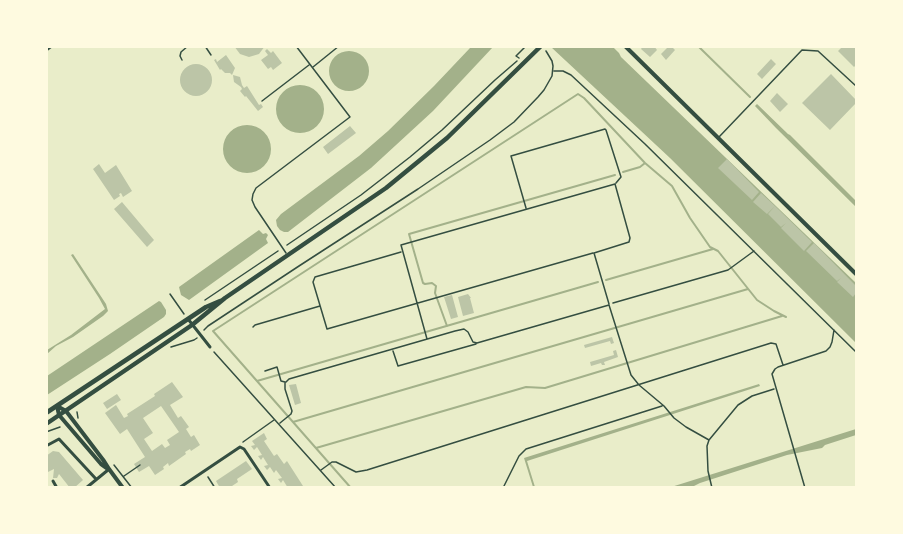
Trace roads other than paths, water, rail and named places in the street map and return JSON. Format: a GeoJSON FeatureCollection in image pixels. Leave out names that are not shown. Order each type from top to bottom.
{"type":"FeatureCollection","features":[{"type":"Feature","properties":{"kind":"highway"},"geometry":{"type":"LineString","coordinates":[[46,49],[50,46]]}},
{"type":"Feature","properties":{"kind":"main road"},"geometry":{"type":"LineString","coordinates":[[46,413],[186,316],[235,292],[357,209],[447,138],[541,46]]}},
{"type":"Feature","properties":{"kind":"main road"},"geometry":{"type":"LineString","coordinates":[[46,424],[192,325],[225,298]]}},
{"type":"Feature","properties":{"kind":"street"},"geometry":{"type":"LineString","coordinates":[[625,46],[856,274]]}},
{"type":"Feature","properties":{"kind":"street"},"geometry":{"type":"LineString","coordinates":[[186,316],[210,347]]}},
{"type":"Feature","properties":{"kind":"street"},"geometry":{"type":"LineString","coordinates":[[57,406],[66,411],[123,488]]}},
{"type":"Feature","properties":{"kind":"street"},"geometry":{"type":"LineString","coordinates":[[57,406],[59,416],[101,464],[109,469]]}},
{"type":"Feature","properties":{"kind":"street"},"geometry":{"type":"LineString","coordinates":[[46,446],[59,439],[96,479]]}},
{"type":"Feature","properties":{"kind":"street"},"geometry":{"type":"LineString","coordinates":[[179,488],[240,447],[270,488]]}},
{"type":"Feature","properties":{"kind":"street"},"geometry":{"type":"LineString","coordinates":[[86,488],[109,469]]}},
{"type":"Feature","properties":{"kind":"street"},"geometry":{"type":"LineString","coordinates":[[53,481],[57,488]]}},
{"type":"Feature","properties":{"kind":"lane"},"geometry":{"type":"LineString","coordinates":[[182,60],[181,52],[188,46]]}},
{"type":"Feature","properties":{"kind":"lane"},"geometry":{"type":"LineString","coordinates":[[205,46],[211,54]]}},
{"type":"Feature","properties":{"kind":"lane"},"geometry":{"type":"LineString","coordinates":[[288,256],[255,207],[252,200],[253,194],[256,188],[350,117],[296,46]]}},
{"type":"Feature","properties":{"kind":"lane"},"geometry":{"type":"LineString","coordinates":[[262,101],[339,46]]}},
{"type":"Feature","properties":{"kind":"lane"},"geometry":{"type":"LineString","coordinates":[[718,138],[802,50],[818,51],[856,86]]}},
{"type":"Feature","properties":{"kind":"lane"},"geometry":{"type":"LineString","coordinates":[[170,294],[186,316]]}},
{"type":"Feature","properties":{"kind":"waterway"},"geometry":{"type":"LineString","coordinates":[[698,46],[750,97]]}},
{"type":"Feature","properties":{"kind":"waterway"},"geometry":{"type":"LineString","coordinates":[[351,488],[213,331],[578,94],[645,163],[672,186],[710,247],[718,251],[757,300],[786,317]]}},
{"type":"Feature","properties":{"kind":"waterway"},"geometry":{"type":"LineString","coordinates":[[623,172],[640,167],[645,163]]}},
{"type":"Feature","properties":{"kind":"waterway"},"geometry":{"type":"LineString","coordinates":[[447,326],[435,293],[436,286],[432,283],[423,283],[409,234],[615,175]]}},
{"type":"Feature","properties":{"kind":"waterway"},"geometry":{"type":"LineString","coordinates":[[606,280],[713,249]]}},
{"type":"Feature","properties":{"kind":"waterway"},"geometry":{"type":"LineString","coordinates":[[257,381],[598,282]]}},
{"type":"Feature","properties":{"kind":"waterway"},"geometry":{"type":"LineString","coordinates":[[293,422],[748,289]]}},
{"type":"Feature","properties":{"kind":"waterway"},"geometry":{"type":"LineString","coordinates":[[316,448],[526,387],[545,388],[782,316]]}}]}
